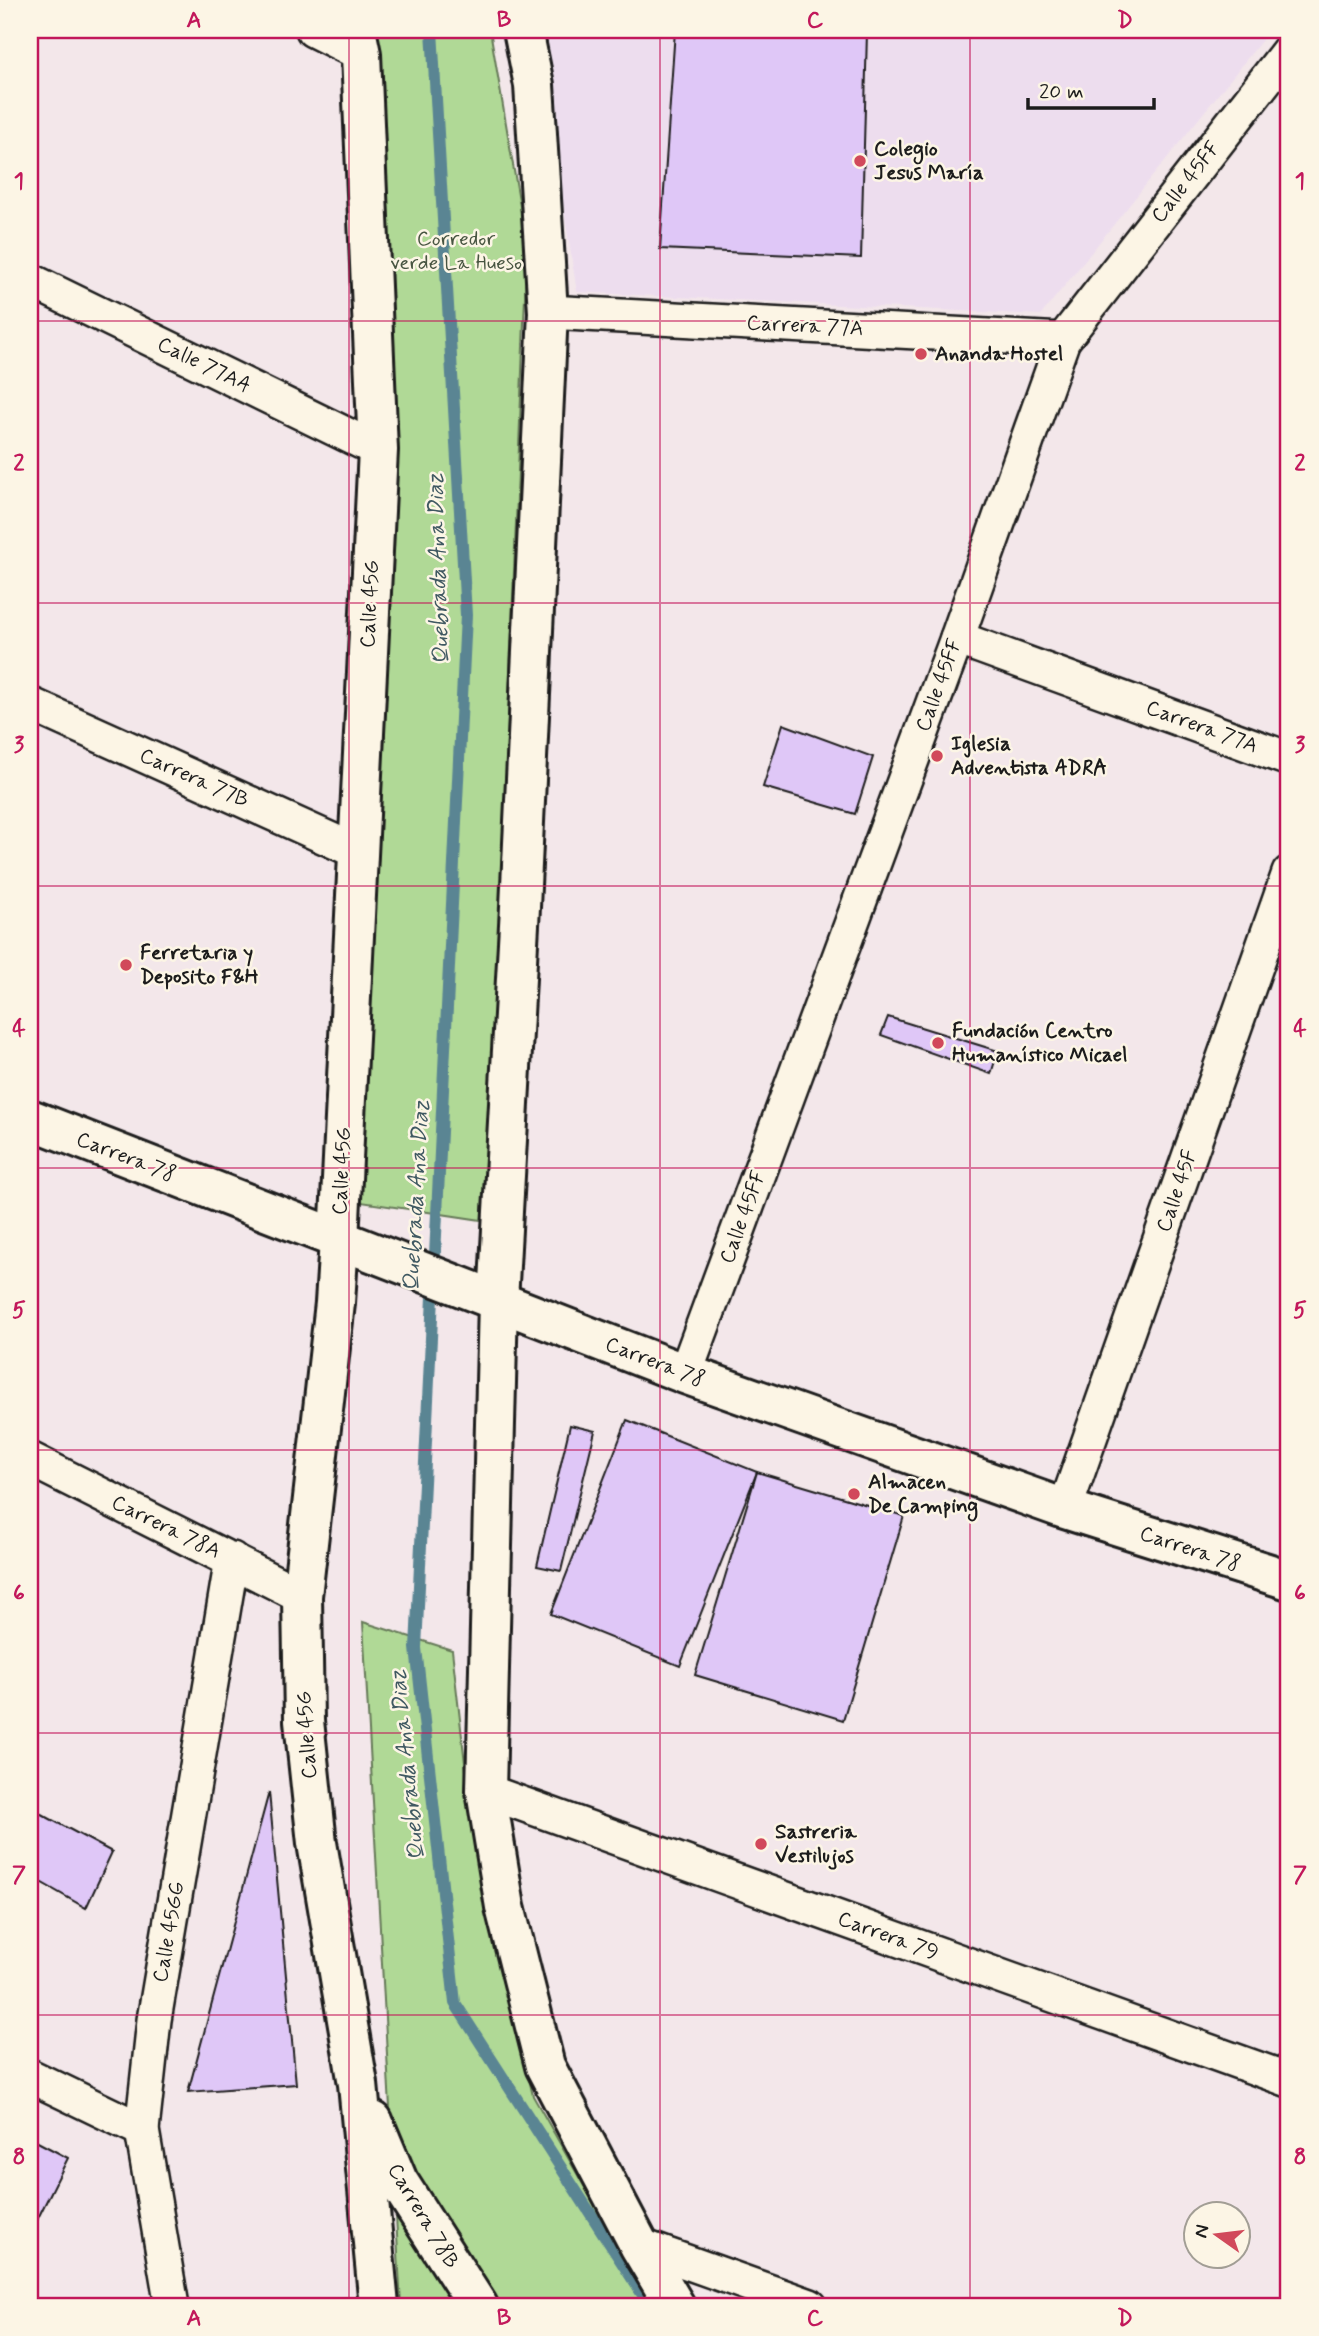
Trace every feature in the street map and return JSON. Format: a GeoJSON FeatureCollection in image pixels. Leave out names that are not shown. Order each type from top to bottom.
{"type":"FeatureCollection","features":[{"type":"Feature","properties":{"kind":"street"},"geometry":{"type":"LineString","coordinates":[[313,30],[358,42]]}},
{"type":"Feature","properties":{"kind":"street"},"geometry":{"type":"LineString","coordinates":[[523,30],[534,85],[548,312],[521,893],[498,1301],[486,1791],[505,1907],[545,2066],[639,2245],[675,2306]]}},
{"type":"Feature","properties":{"kind":"street","name":"Calle 45G"},"geometry":{"type":"LineString","coordinates":[[358,42],[378,450],[335,1303],[302,1596],[304,1721],[317,1843],[358,2084],[379,2306]]}},
{"type":"Feature","properties":{"kind":"street","name":"Calle 45FF"},"geometry":{"type":"LineString","coordinates":[[685,1374],[957,638],[1063,340],[1289,50]]}},
{"type":"Feature","properties":{"kind":"street","name":"Calle 77AA"},"geometry":{"type":"LineString","coordinates":[[30,280],[378,450]]}},
{"type":"Feature","properties":{"kind":"street","name":"Carrera 77A"},"geometry":{"type":"LineString","coordinates":[[548,312],[1063,340]]}},
{"type":"Feature","properties":{"kind":"street","name":"Carrera 77A"},"geometry":{"type":"LineString","coordinates":[[957,638],[1289,758]]}},
{"type":"Feature","properties":{"kind":"street","name":"Carrera 77B"},"geometry":{"type":"LineString","coordinates":[[30,705],[358,852]]}},
{"type":"Feature","properties":{"kind":"street","name":"Calle 45F"},"geometry":{"type":"LineString","coordinates":[[1065,1509],[1289,873]]}},
{"type":"Feature","properties":{"kind":"street","name":"Carrera 78"},"geometry":{"type":"LineString","coordinates":[[30,1119],[339,1240],[387,1268]]}},
{"type":"Feature","properties":{"kind":"street"},"geometry":{"type":"LineString","coordinates":[[335,1303],[346,1289],[362,1280],[380,1279],[387,1268],[456,1295],[482,1323],[492,1339],[496,1356]]}},
{"type":"Feature","properties":{"kind":"street","name":"Carrera 78"},"geometry":{"type":"LineString","coordinates":[[456,1295],[498,1301],[685,1374],[1065,1509],[1289,1580]]}},
{"type":"Feature","properties":{"kind":"street","name":"Carrera 78A"},"geometry":{"type":"LineString","coordinates":[[30,1459],[302,1596]]}},
{"type":"Feature","properties":{"kind":"street","name":"Calle 45GG"},"geometry":{"type":"LineString","coordinates":[[172,2306],[142,2130],[154,2021],[232,1559]]}},
{"type":"Feature","properties":{"kind":"street","name":"Carrera 79"},"geometry":{"type":"LineString","coordinates":[[486,1791],[1289,2080]]}},
{"type":"Feature","properties":{"kind":"street"},"geometry":{"type":"LineString","coordinates":[[30,2076],[142,2130]]}},
{"type":"Feature","properties":{"kind":"street","name":"Carrera 78B"},"geometry":{"type":"LineString","coordinates":[[358,2084],[398,2181],[478,2306]]}},
{"type":"Feature","properties":{"kind":"street"},"geometry":{"type":"LineString","coordinates":[[639,2245],[810,2306]]}},
{"type":"Feature","properties":{"kind":"shaded area","name":"Colegio Jesus María"},"geometry":{"type":"Polygon","coordinates":[[[535,30],[1270,30],[1041,315],[577,292],[535,30]]]}},
{"type":"Feature","properties":{"kind":"green space","name":"Corredor verde La Hueso"},"geometry":{"type":"Polygon","coordinates":[[[374,30],[490,30],[527,247],[488,1221],[361,1202],[392,450],[374,30]]]}},
{"type":"Feature","properties":{"kind":"green space"},"geometry":{"type":"Polygon","coordinates":[[[363,1622],[452,1650],[475,1850],[533,2096],[652,2306],[401,2306],[363,1622]]]}},
{"type":"Feature","properties":{"kind":"building"},"geometry":{"type":"Polygon","coordinates":[[[675,30],[867,32],[861,258],[660,249],[675,30]]]}},
{"type":"Feature","properties":{"kind":"building"},"geometry":{"type":"Polygon","coordinates":[[[783,724],[873,757],[855,814],[763,787],[783,724]]]}},
{"type":"Feature","properties":{"kind":"building","name":"Fundación Centro Humanístico Micael"},"geometry":{"type":"Polygon","coordinates":[[[888,1017],[998,1051],[991,1074],[881,1035],[888,1017]]]}},
{"type":"Feature","properties":{"kind":"building"},"geometry":{"type":"Polygon","coordinates":[[[627,1420],[757,1472],[680,1666],[551,1614],[627,1420]]]}},
{"type":"Feature","properties":{"kind":"building"},"geometry":{"type":"Polygon","coordinates":[[[570,1425],[595,1431],[561,1571],[537,1566],[570,1425]]]}},
{"type":"Feature","properties":{"kind":"building"},"geometry":{"type":"Polygon","coordinates":[[[757,1472],[904,1516],[843,1720],[695,1675],[757,1472]]]}},
{"type":"Feature","properties":{"kind":"building"},"geometry":{"type":"Polygon","coordinates":[[[269,1792],[296,2084],[188,2092],[269,1792]]]}},
{"type":"Feature","properties":{"kind":"building"},"geometry":{"type":"Polygon","coordinates":[[[30,1808],[112,1852],[86,1908],[30,1876],[30,1808]]]}},
{"type":"Feature","properties":{"kind":"building"},"geometry":{"type":"Polygon","coordinates":[[[30,2138],[68,2158],[37,2220],[30,2216],[30,2138]]]}},
{"type":"Feature","properties":{"kind":"waterway","name":"Quebrada Ana Diaz"},"geometry":{"type":"LineString","coordinates":[[432,30],[466,615],[416,1648],[455,2003],[650,2306]]}},
{"type":"Feature","properties":{"kind":"place","name":"Colegio Jesus María"},"geometry":{"type":"Point","coordinates":[860,161]}},
{"type":"Feature","properties":{"kind":"place","name":"Ananda Hostel"},"geometry":{"type":"Point","coordinates":[921,354]}},
{"type":"Feature","properties":{"kind":"place","name":"Iglesia Adventista ADRA"},"geometry":{"type":"Point","coordinates":[937,756]}},
{"type":"Feature","properties":{"kind":"place","name":"Ferretaria y Deposito F&H"},"geometry":{"type":"Point","coordinates":[126,965]}},
{"type":"Feature","properties":{"kind":"place","name":"Fundación Centro Humanístico Micael"},"geometry":{"type":"Point","coordinates":[938,1043]}},
{"type":"Feature","properties":{"kind":"place","name":"Almacen De Camping"},"geometry":{"type":"Point","coordinates":[854,1494]}},
{"type":"Feature","properties":{"kind":"place","name":"Sastreria Vestilujos"},"geometry":{"type":"Point","coordinates":[761,1844]}}]}
